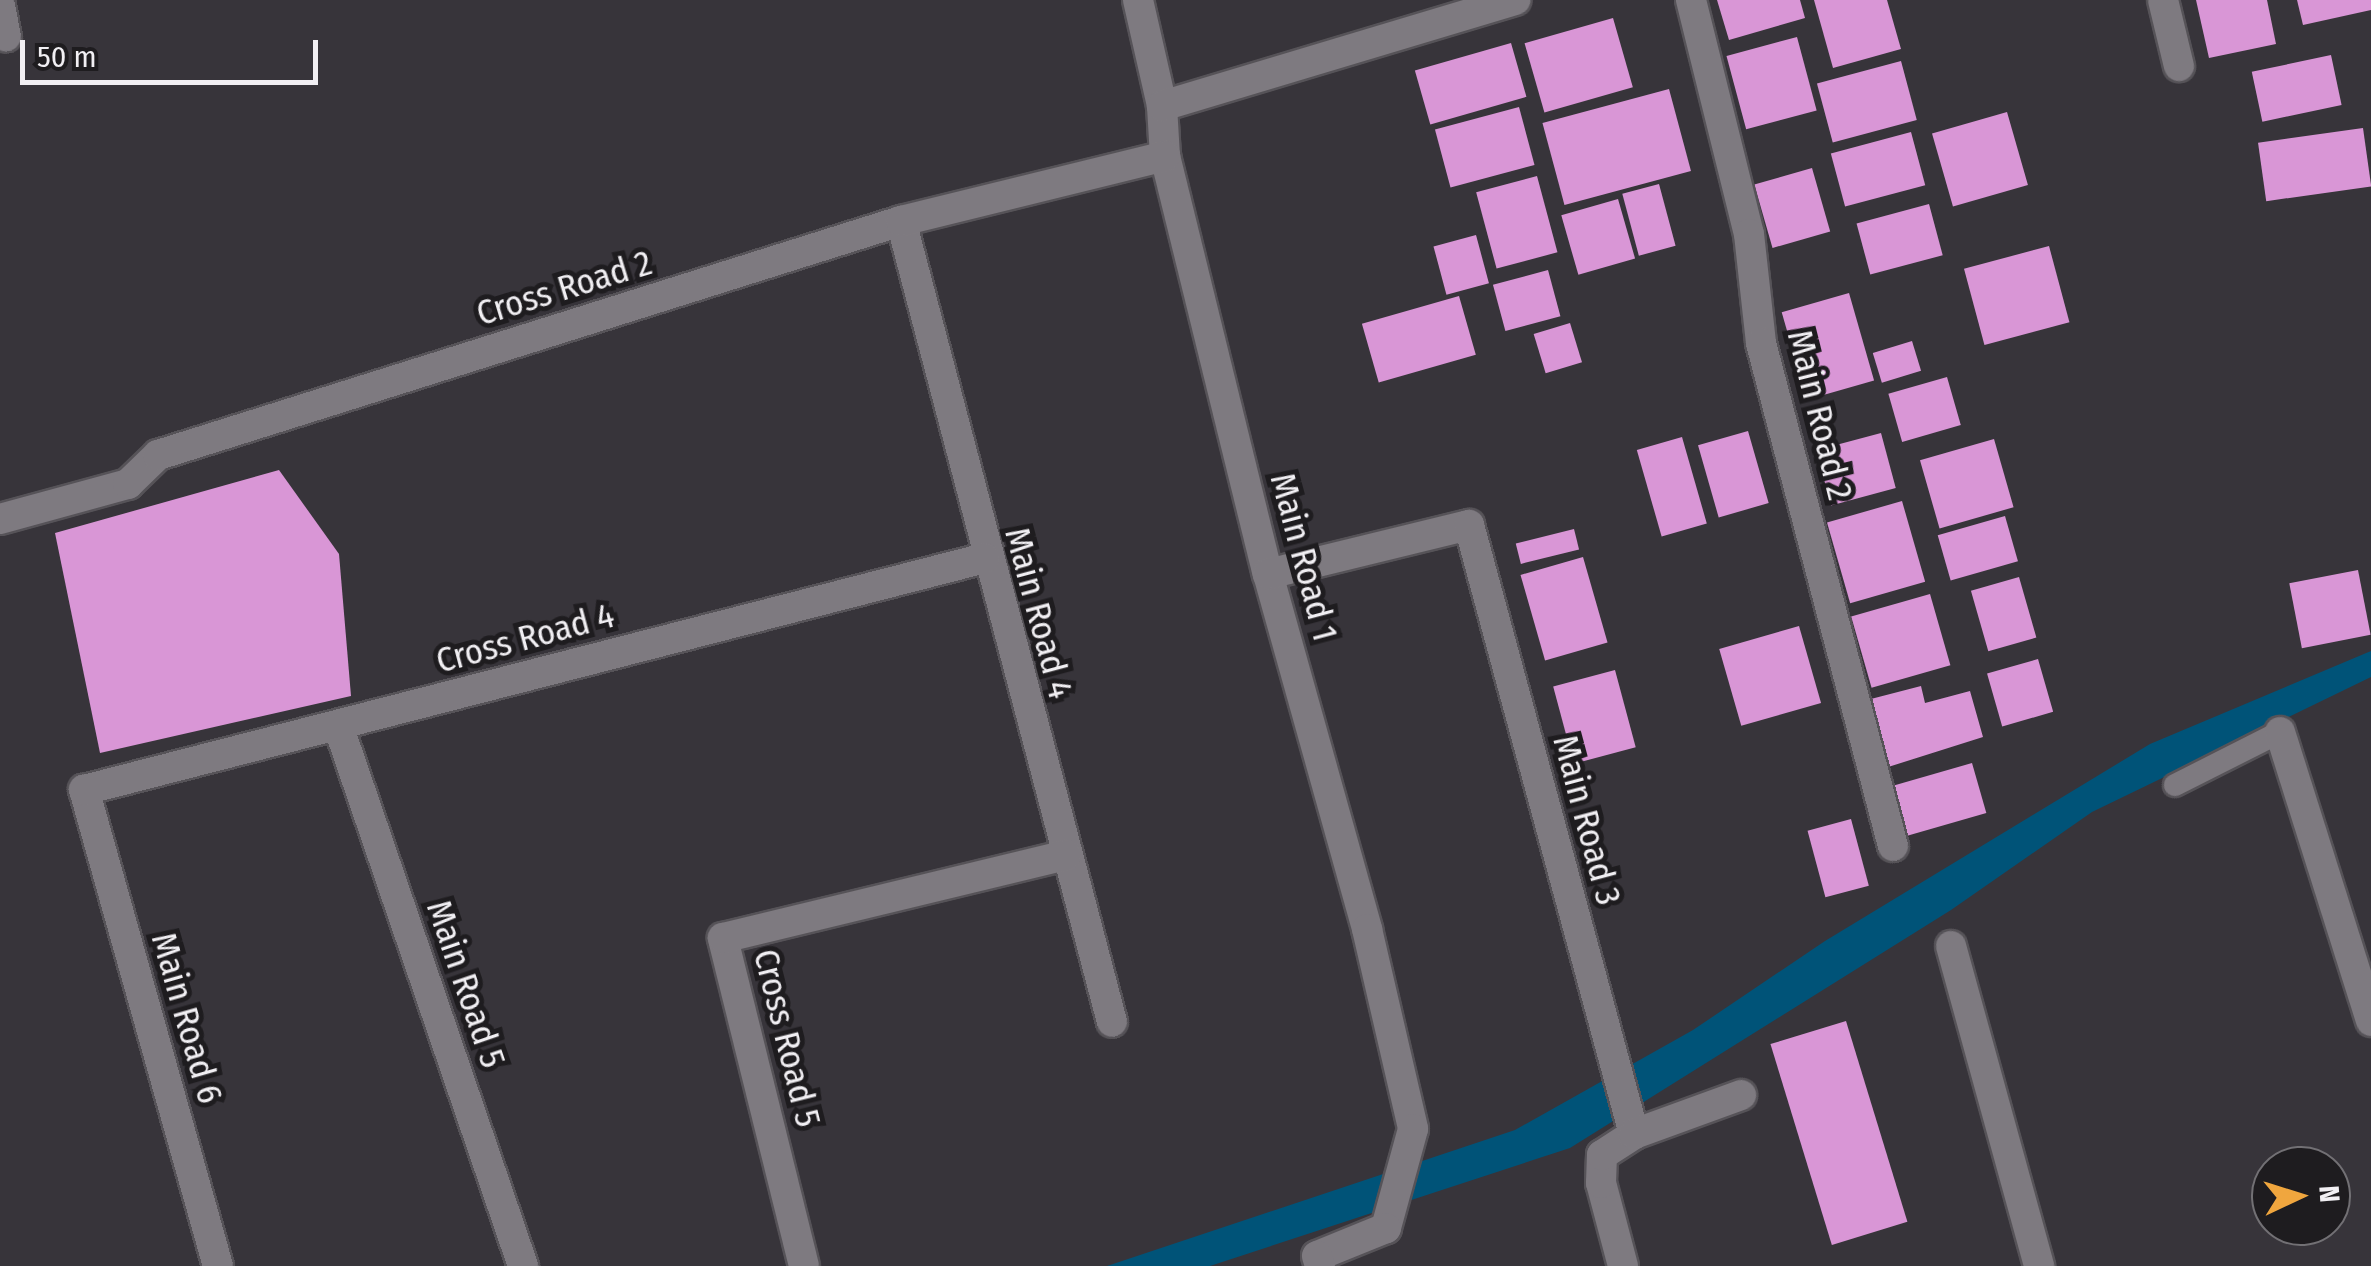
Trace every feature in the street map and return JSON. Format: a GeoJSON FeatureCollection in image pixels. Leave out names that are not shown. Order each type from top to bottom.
{"type":"FeatureCollection","features":[{"type":"Feature","properties":{"kind":"street","name":"Main Road 1"},"geometry":{"type":"LineString","coordinates":[[1138,0],[1162,106],[1165,156],[1268,574],[1368,929],[1413,1130],[1386,1228],[1317,1256],[1320,1266]]}},
{"type":"Feature","properties":{"kind":"street"},"geometry":{"type":"LineString","coordinates":[[1162,106],[1516,0]]}},
{"type":"Feature","properties":{"kind":"street","name":"Main Road 2"},"geometry":{"type":"LineString","coordinates":[[1691,0],[1749,234],[1761,343],[1893,846]]}},
{"type":"Feature","properties":{"kind":"street"},"geometry":{"type":"LineString","coordinates":[[2164,0],[2179,66]]}},
{"type":"Feature","properties":{"kind":"street","name":"Cross Road 2"},"geometry":{"type":"LineString","coordinates":[[0,519],[128,484],[158,455],[901,221],[1165,156]]}},
{"type":"Feature","properties":{"kind":"street","name":"Main Road 4"},"geometry":{"type":"LineString","coordinates":[[901,221],[985,558],[1112,1022]]}},
{"type":"Feature","properties":{"kind":"street","name":"Main Road 3"},"geometry":{"type":"LineString","coordinates":[[1268,574],[1469,525],[1634,1134]]}},
{"type":"Feature","properties":{"kind":"street","name":"Cross Road 4"},"geometry":{"type":"LineString","coordinates":[[84,790],[985,558]]}},
{"type":"Feature","properties":{"kind":"street","name":"Main Road 5"},"geometry":{"type":"LineString","coordinates":[[338,726],[523,1266]]}},
{"type":"Feature","properties":{"kind":"street"},"geometry":{"type":"LineString","coordinates":[[2280,732],[2371,1022]]}},
{"type":"Feature","properties":{"kind":"street","name":"Main Road 6"},"geometry":{"type":"LineString","coordinates":[[84,790],[218,1266]]}},
{"type":"Feature","properties":{"kind":"street","name":"Cross Road 5"},"geometry":{"type":"LineString","coordinates":[[804,1266],[723,938],[1066,855]]}},
{"type":"Feature","properties":{"kind":"street"},"geometry":{"type":"LineString","coordinates":[[1951,946],[2039,1266]]}},
{"type":"Feature","properties":{"kind":"street"},"geometry":{"type":"LineString","coordinates":[[1623,1266],[1601,1183],[1602,1155],[1634,1134],[1741,1095]]}},
{"type":"Feature","properties":{"kind":"lane"},"geometry":{"type":"LineString","coordinates":[[2175,785],[2280,732]]}},
{"type":"Feature","properties":{"kind":"water"},"geometry":{"type":"Polygon","coordinates":[[[2371,651],[2371,677],[2092,812],[1951,910],[1570,1148],[1210,1266],[1107,1266],[1515,1130],[1693,1030],[1825,941],[2150,744],[2371,651]]]}},
{"type":"Feature","properties":{"kind":"building"},"geometry":{"type":"Polygon","coordinates":[[[1717,0],[1800,0],[1805,18],[1729,40],[1717,0]]]}},
{"type":"Feature","properties":{"kind":"building"},"geometry":{"type":"Polygon","coordinates":[[[1814,0],[1887,0],[1901,49],[1833,68],[1814,0]]]}},
{"type":"Feature","properties":{"kind":"building"},"geometry":{"type":"Polygon","coordinates":[[[2196,0],[2267,0],[2276,44],[2209,58],[2196,0]]]}},
{"type":"Feature","properties":{"kind":"building"},"geometry":{"type":"Polygon","coordinates":[[[2297,0],[2371,0],[2371,10],[2303,25],[2297,0]]]}},
{"type":"Feature","properties":{"kind":"building"},"geometry":{"type":"Polygon","coordinates":[[[1613,18],[1633,87],[1544,113],[1525,43],[1613,18]]]}},
{"type":"Feature","properties":{"kind":"building"},"geometry":{"type":"Polygon","coordinates":[[[1797,37],[1817,110],[1746,129],[1726,56],[1797,37]]]}},
{"type":"Feature","properties":{"kind":"building"},"geometry":{"type":"Polygon","coordinates":[[[1511,43],[1526,97],[1430,124],[1415,71],[1511,43]]]}},
{"type":"Feature","properties":{"kind":"building"},"geometry":{"type":"Polygon","coordinates":[[[2331,55],[2342,105],[2262,122],[2252,72],[2331,55]]]}},
{"type":"Feature","properties":{"kind":"building"},"geometry":{"type":"Polygon","coordinates":[[[1901,61],[1917,120],[1833,142],[1817,84],[1901,61]]]}},
{"type":"Feature","properties":{"kind":"building"},"geometry":{"type":"Polygon","coordinates":[[[1669,89],[1691,171],[1564,205],[1542,123],[1669,89]]]}},
{"type":"Feature","properties":{"kind":"building"},"geometry":{"type":"Polygon","coordinates":[[[1519,107],[1535,165],[1450,187],[1435,130],[1519,107]]]}},
{"type":"Feature","properties":{"kind":"building"},"geometry":{"type":"Polygon","coordinates":[[[2007,112],[2028,185],[1953,207],[1932,133],[2007,112]]]}},
{"type":"Feature","properties":{"kind":"building"},"geometry":{"type":"Polygon","coordinates":[[[2363,128],[2371,186],[2266,201],[2258,143],[2363,128]]]}},
{"type":"Feature","properties":{"kind":"building"},"geometry":{"type":"Polygon","coordinates":[[[1911,132],[1925,185],[1845,207],[1831,153],[1911,132]]]}},
{"type":"Feature","properties":{"kind":"building"},"geometry":{"type":"Polygon","coordinates":[[[1812,168],[1830,231],[1773,248],[1754,185],[1812,168]]]}},
{"type":"Feature","properties":{"kind":"building"},"geometry":{"type":"Polygon","coordinates":[[[1537,176],[1557,252],[1497,269],[1476,192],[1537,176]]]}},
{"type":"Feature","properties":{"kind":"building"},"geometry":{"type":"Polygon","coordinates":[[[1659,184],[1676,246],[1639,256],[1622,194],[1659,184]]]}},
{"type":"Feature","properties":{"kind":"building"},"geometry":{"type":"Polygon","coordinates":[[[1618,199],[1635,259],[1578,275],[1561,215],[1618,199]]]}},
{"type":"Feature","properties":{"kind":"building"},"geometry":{"type":"Polygon","coordinates":[[[1929,204],[1943,255],[1870,275],[1857,223],[1929,204]]]}},
{"type":"Feature","properties":{"kind":"building"},"geometry":{"type":"Polygon","coordinates":[[[1476,235],[1489,283],[1446,295],[1433,246],[1476,235]]]}},
{"type":"Feature","properties":{"kind":"building"},"geometry":{"type":"Polygon","coordinates":[[[2049,246],[2069,322],[1984,345],[1964,269],[2049,246]]]}},
{"type":"Feature","properties":{"kind":"building"},"geometry":{"type":"Polygon","coordinates":[[[1548,270],[1560,316],[1505,331],[1493,285],[1548,270]]]}},
{"type":"Feature","properties":{"kind":"building"},"geometry":{"type":"Polygon","coordinates":[[[1849,293],[1874,380],[1807,400],[1782,312],[1849,293]]]}},
{"type":"Feature","properties":{"kind":"building"},"geometry":{"type":"Polygon","coordinates":[[[1459,296],[1476,355],[1379,382],[1362,324],[1459,296]]]}},
{"type":"Feature","properties":{"kind":"building"},"geometry":{"type":"Polygon","coordinates":[[[1570,323],[1582,362],[1546,373],[1534,334],[1570,323]]]}},
{"type":"Feature","properties":{"kind":"building"},"geometry":{"type":"Polygon","coordinates":[[[1912,341],[1921,371],[1882,383],[1873,353],[1912,341]]]}},
{"type":"Feature","properties":{"kind":"building"},"geometry":{"type":"Polygon","coordinates":[[[1947,377],[1961,425],[1902,442],[1888,394],[1947,377]]]}},
{"type":"Feature","properties":{"kind":"building"},"geometry":{"type":"Polygon","coordinates":[[[1748,431],[1769,503],[1719,517],[1698,445],[1748,431]]]}},
{"type":"Feature","properties":{"kind":"building"},"geometry":{"type":"Polygon","coordinates":[[[1881,433],[1896,488],[1831,505],[1816,450],[1881,433]]]}},
{"type":"Feature","properties":{"kind":"building"},"geometry":{"type":"Polygon","coordinates":[[[1682,437],[1707,524],[1662,536],[1637,450],[1682,437]]]}},
{"type":"Feature","properties":{"kind":"building"},"geometry":{"type":"Polygon","coordinates":[[[1994,439],[2014,507],[1940,528],[1920,460],[1994,439]]]}},
{"type":"Feature","properties":{"kind":"building"},"geometry":{"type":"Polygon","coordinates":[[[279,470],[339,554],[351,696],[100,753],[55,533],[279,470]]]}},
{"type":"Feature","properties":{"kind":"building"},"geometry":{"type":"Polygon","coordinates":[[[1902,501],[1925,582],[1850,603],[1827,522],[1902,501]]]}},
{"type":"Feature","properties":{"kind":"building"},"geometry":{"type":"Polygon","coordinates":[[[2005,516],[2018,561],[1951,580],[1938,535],[2005,516]]]}},
{"type":"Feature","properties":{"kind":"building"},"geometry":{"type":"Polygon","coordinates":[[[1574,529],[1579,549],[1521,564],[1516,544],[1574,529]]]}},
{"type":"Feature","properties":{"kind":"building"},"geometry":{"type":"Polygon","coordinates":[[[1583,557],[1608,643],[1545,660],[1521,575],[1583,557]]]}},
{"type":"Feature","properties":{"kind":"building"},"geometry":{"type":"Polygon","coordinates":[[[2358,570],[2371,635],[2302,648],[2289,583],[2358,570]]]}},
{"type":"Feature","properties":{"kind":"building"},"geometry":{"type":"Polygon","coordinates":[[[2019,577],[2036,638],[1988,651],[1971,591],[2019,577]]]}},
{"type":"Feature","properties":{"kind":"building"},"geometry":{"type":"Polygon","coordinates":[[[1930,594],[1950,665],[1872,688],[1851,617],[1930,594]]]}},
{"type":"Feature","properties":{"kind":"building"},"geometry":{"type":"Polygon","coordinates":[[[1799,626],[1821,703],[1741,726],[1719,649],[1799,626]]]}},
{"type":"Feature","properties":{"kind":"building"},"geometry":{"type":"Polygon","coordinates":[[[2038,659],[2053,712],[2002,726],[1987,674],[2038,659]]]}},
{"type":"Feature","properties":{"kind":"building"},"geometry":{"type":"Polygon","coordinates":[[[1615,670],[1636,747],[1574,764],[1553,687],[1615,670]]]}},
{"type":"Feature","properties":{"kind":"building"},"geometry":{"type":"Polygon","coordinates":[[[1921,686],[1925,703],[1970,691],[1983,737],[1885,768],[1867,700],[1921,686]]]}},
{"type":"Feature","properties":{"kind":"building"},"geometry":{"type":"Polygon","coordinates":[[[1972,763],[1986,813],[1906,836],[1891,786],[1972,763]]]}},
{"type":"Feature","properties":{"kind":"building"},"geometry":{"type":"Polygon","coordinates":[[[1851,819],[1869,886],[1825,897],[1808,831],[1851,819]]]}},
{"type":"Feature","properties":{"kind":"building"},"geometry":{"type":"Polygon","coordinates":[[[1846,1021],[1907,1222],[1832,1245],[1770,1044],[1846,1021]]]}}]}
